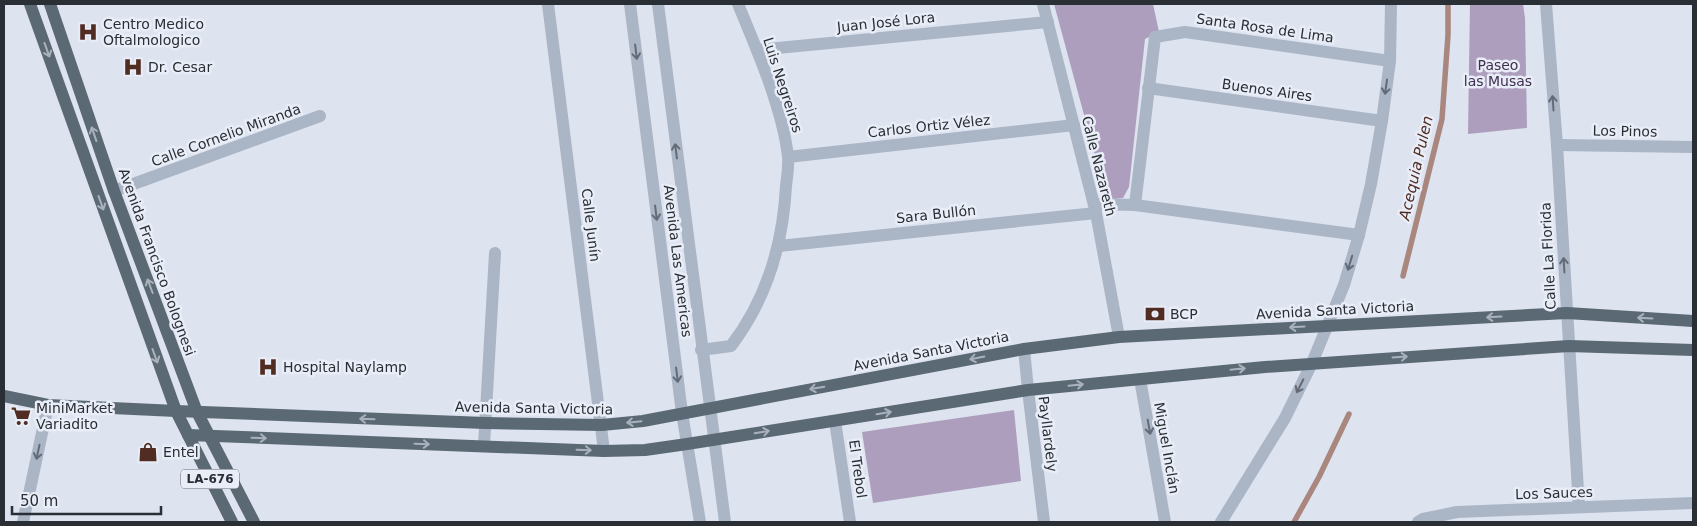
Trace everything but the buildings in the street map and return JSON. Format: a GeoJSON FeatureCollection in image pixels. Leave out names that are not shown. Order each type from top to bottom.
{"type":"FeatureCollection","features":[{"type":"Feature","properties":{"kind":"main road"},"geometry":{"type":"LineString","coordinates":[[30,4],[155,355],[176,411],[188,435],[604,451],[645,450],[1028,390],[1140,379],[1312,363],[1569,346],[1693,350]]}},
{"type":"Feature","properties":{"kind":"main road","name":"Avenida Francisco Bolognesi"},"geometry":{"type":"LineString","coordinates":[[50,4],[114,191],[197,412],[254,522]]}},
{"type":"Feature","properties":{"kind":"main road","name":"Avenida Santa Victoria"},"geometry":{"type":"LineString","coordinates":[[4,396],[48,404],[176,411],[485,423],[602,425],[643,421],[1024,348],[1119,337],[1567,314],[1693,321]]}},
{"type":"Feature","properties":{"kind":"main road","name":"LA-676"},"geometry":{"type":"LineString","coordinates":[[188,435],[232,522]]}},
{"type":"Feature","properties":{"kind":"street","name":"Calle Junín"},"geometry":{"type":"LineString","coordinates":[[548,4],[604,451]]}},
{"type":"Feature","properties":{"kind":"street","name":"Avenida Las Americas"},"geometry":{"type":"LineString","coordinates":[[630,4],[682,413],[700,522]]}},
{"type":"Feature","properties":{"kind":"street","name":"Avenida Las Americas"},"geometry":{"type":"LineString","coordinates":[[658,4],[701,350],[725,522]]}},
{"type":"Feature","properties":{"kind":"street","name":"Luis Negreiros"},"geometry":{"type":"LineString","coordinates":[[701,350],[731,346],[745,328],[761,296],[779,246],[785,206],[788,157],[781,119],[757,50],[738,4]]}},
{"type":"Feature","properties":{"kind":"street","name":"Calle Nazareth"},"geometry":{"type":"LineString","coordinates":[[1043,4],[1095,208],[1119,337]]}},
{"type":"Feature","properties":{"kind":"street"},"geometry":{"type":"LineString","coordinates":[[1221,522],[1285,418],[1312,363],[1344,285],[1371,184],[1382,121],[1390,61],[1391,4]]}},
{"type":"Feature","properties":{"kind":"street","name":"Calle La Florida"},"geometry":{"type":"LineString","coordinates":[[1546,4],[1579,507]]}},
{"type":"Feature","properties":{"kind":"street","name":"Juan José Lora"},"geometry":{"type":"LineString","coordinates":[[757,50],[1048,22]]}},
{"type":"Feature","properties":{"kind":"street","name":"Santa Rosa de Lima"},"geometry":{"type":"LineString","coordinates":[[1134,205],[1154,37],[1185,32],[1390,61]]}},
{"type":"Feature","properties":{"kind":"street","name":"Buenos Aires"},"geometry":{"type":"LineString","coordinates":[[1148,88],[1382,121]]}},
{"type":"Feature","properties":{"kind":"street","name":"Calle Cornelio Miranda"},"geometry":{"type":"LineString","coordinates":[[114,191],[320,116]]}},
{"type":"Feature","properties":{"kind":"street","name":"Carlos Ortiz Vélez"},"geometry":{"type":"LineString","coordinates":[[788,157],[1074,126]]}},
{"type":"Feature","properties":{"kind":"street","name":"Los Pinos"},"geometry":{"type":"LineString","coordinates":[[1556,146],[1693,147]]}},
{"type":"Feature","properties":{"kind":"street","name":"Sara Bullón"},"geometry":{"type":"LineString","coordinates":[[779,246],[1134,205],[1359,234]]}},
{"type":"Feature","properties":{"kind":"street"},"geometry":{"type":"LineString","coordinates":[[484,446],[495,253]]}},
{"type":"Feature","properties":{"kind":"street","name":"Payllardely"},"geometry":{"type":"LineString","coordinates":[[1024,348],[1044,522]]}},
{"type":"Feature","properties":{"kind":"street","name":"Miguel Inclán"},"geometry":{"type":"LineString","coordinates":[[1140,379],[1165,522]]}},
{"type":"Feature","properties":{"kind":"street"},"geometry":{"type":"LineString","coordinates":[[22,522],[48,404]]}},
{"type":"Feature","properties":{"kind":"street","name":"El Trebol"},"geometry":{"type":"LineString","coordinates":[[835,421],[850,522]]}},
{"type":"Feature","properties":{"kind":"street","name":"Los Sauces"},"geometry":{"type":"LineString","coordinates":[[1418,522],[1457,512],[1693,503]]}},
{"type":"Feature","properties":{"kind":"green space"},"geometry":{"type":"Polygon","coordinates":[[[1054,4],[1153,4],[1159,32],[1145,39],[1129,187],[1123,198],[1113,199],[1106,196],[1054,4]]]}},
{"type":"Feature","properties":{"kind":"green space","name":"Paseo las Musas"},"geometry":{"type":"Polygon","coordinates":[[[1470,4],[1523,4],[1525,18],[1527,128],[1468,134],[1470,4]]]}},
{"type":"Feature","properties":{"kind":"green space"},"geometry":{"type":"Polygon","coordinates":[[[1014,410],[1021,481],[873,503],[862,432],[1014,410]]]}},
{"type":"Feature","properties":{"kind":"waterway","name":"Acequia Pulen"},"geometry":{"type":"LineString","coordinates":[[1403,276],[1442,119],[1448,35],[1448,4]]}},
{"type":"Feature","properties":{"kind":"waterway","name":"Acequia Pulen"},"geometry":{"type":"LineString","coordinates":[[1294,522],[1319,477],[1349,414]]}},
{"type":"Feature","properties":{"kind":"place","name":"Centro Medico Oftalmologico"},"geometry":{"type":"Point","coordinates":[88,32]}},
{"type":"Feature","properties":{"kind":"place","name":"Dr. Cesar"},"geometry":{"type":"Point","coordinates":[133,67]}},
{"type":"Feature","properties":{"kind":"place","name":"BCP"},"geometry":{"type":"Point","coordinates":[1155,314]}},
{"type":"Feature","properties":{"kind":"place","name":"Hospital Naylamp"},"geometry":{"type":"Point","coordinates":[268,367]}},
{"type":"Feature","properties":{"kind":"place","name":"MiniMarket Variadito"},"geometry":{"type":"Point","coordinates":[21,416]}},
{"type":"Feature","properties":{"kind":"place","name":"Entel"},"geometry":{"type":"Point","coordinates":[148,452]}}]}
